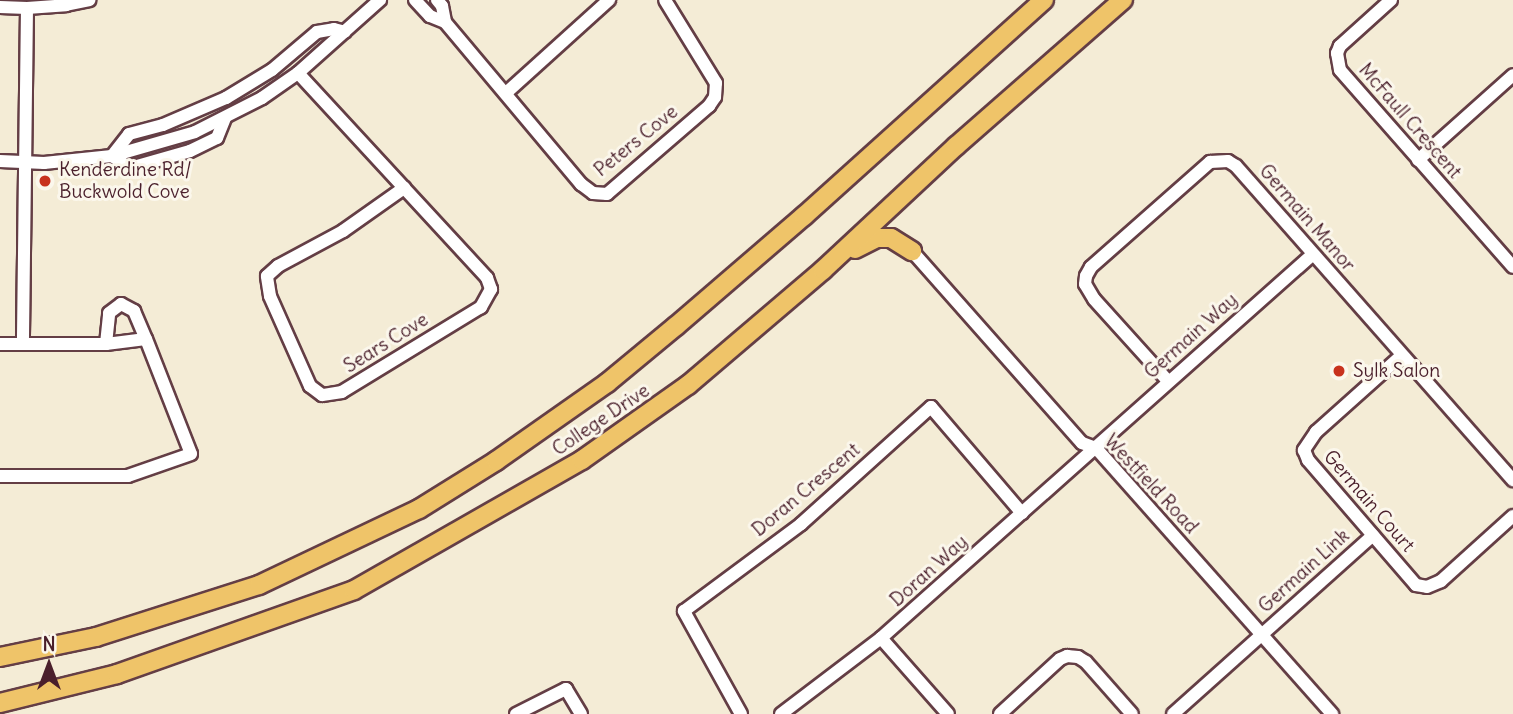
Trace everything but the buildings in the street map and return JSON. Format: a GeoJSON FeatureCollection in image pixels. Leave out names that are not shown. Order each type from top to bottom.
{"type":"FeatureCollection","features":[{"type":"Feature","properties":{"kind":"highway","name":"College Drive"},"geometry":{"type":"LineString","coordinates":[[0,657],[107,634],[259,586],[419,509],[496,461],[607,383],[676,326],[804,216],[1044,0]]}},
{"type":"Feature","properties":{"kind":"highway","name":"College Drive"},"geometry":{"type":"LineString","coordinates":[[0,703],[117,674],[354,590],[582,460],[688,385],[823,270],[956,146],[1123,0]]}},
{"type":"Feature","properties":{"kind":"highway"},"geometry":{"type":"LineString","coordinates":[[823,270],[877,237],[891,238],[912,251]]}},
{"type":"Feature","properties":{"kind":"street"},"geometry":{"type":"LineString","coordinates":[[8,5],[89,0]]}},
{"type":"Feature","properties":{"kind":"street"},"geometry":{"type":"LineString","coordinates":[[0,161],[27,163],[112,156],[130,168],[190,151],[216,138],[222,132],[225,118],[298,73],[380,0]]}},
{"type":"Feature","properties":{"kind":"street","name":"Peters Cove"},"geometry":{"type":"LineString","coordinates":[[415,0],[430,16],[445,22],[581,184],[593,193],[607,194],[709,106],[715,97],[716,83],[665,0]]}},
{"type":"Feature","properties":{"kind":"street","name":"Peters Cove"},"geometry":{"type":"LineString","coordinates":[[437,0],[442,6],[445,22]]}},
{"type":"Feature","properties":{"kind":"street"},"geometry":{"type":"LineString","coordinates":[[506,93],[609,0]]}},
{"type":"Feature","properties":{"kind":"street","name":"McFaull Crescent"},"geometry":{"type":"LineString","coordinates":[[1391,0],[1339,46],[1337,62],[1345,77],[1513,267]]}},
{"type":"Feature","properties":{"kind":"street"},"geometry":{"type":"LineString","coordinates":[[23,344],[27,163],[36,5]]}},
{"type":"Feature","properties":{"kind":"street"},"geometry":{"type":"LineString","coordinates":[[112,156],[128,134],[163,125],[226,99],[272,70],[317,32],[334,29],[345,32]]}},
{"type":"Feature","properties":{"kind":"street","name":"Sears Cove"},"geometry":{"type":"LineString","coordinates":[[298,73],[487,278],[491,289],[481,307],[342,392],[321,395],[310,386],[270,296],[267,276],[278,266],[342,231],[404,188]]}},
{"type":"Feature","properties":{"kind":"street"},"geometry":{"type":"LineString","coordinates":[[1418,160],[1513,75]]}},
{"type":"Feature","properties":{"kind":"street","name":"Germain Manor"},"geometry":{"type":"LineString","coordinates":[[1168,381],[1094,299],[1085,284],[1086,276],[1091,267],[1210,162],[1228,161],[1236,166],[1513,480]]}},
{"type":"Feature","properties":{"kind":"street","name":"Westfield Road"},"geometry":{"type":"LineString","coordinates":[[912,251],[1082,443],[1096,448],[1332,714]]}},
{"type":"Feature","properties":{"kind":"street","name":"Germain Way"},"geometry":{"type":"LineString","coordinates":[[1096,448],[1312,255]]}},
{"type":"Feature","properties":{"kind":"street"},"geometry":{"type":"LineString","coordinates":[[0,476],[128,476],[191,454],[134,311],[121,304],[109,313],[106,344]]}},
{"type":"Feature","properties":{"kind":"street"},"geometry":{"type":"LineString","coordinates":[[0,344],[106,344],[146,339]]}},
{"type":"Feature","properties":{"kind":"street","name":"Germain Court"},"geometry":{"type":"LineString","coordinates":[[1401,356],[1316,432],[1304,450],[1313,468],[1416,585],[1427,587],[1441,580],[1513,516]]}},
{"type":"Feature","properties":{"kind":"street","name":"Doran Crescent"},"geometry":{"type":"LineString","coordinates":[[741,714],[684,611],[801,524],[931,407],[1022,513]]}},
{"type":"Feature","properties":{"kind":"street","name":"Doran Way"},"geometry":{"type":"LineString","coordinates":[[780,714],[881,638],[1096,448]]}},
{"type":"Feature","properties":{"kind":"street","name":"Germain Link"},"geometry":{"type":"LineString","coordinates":[[1173,714],[1373,535]]}},
{"type":"Feature","properties":{"kind":"street"},"geometry":{"type":"LineString","coordinates":[[881,638],[948,714]]}},
{"type":"Feature","properties":{"kind":"street"},"geometry":{"type":"LineString","coordinates":[[1000,714],[1060,659],[1068,656],[1078,657],[1086,662],[1132,714]]}},
{"type":"Feature","properties":{"kind":"street"},"geometry":{"type":"LineString","coordinates":[[516,714],[566,689],[581,714]]}},
{"type":"Feature","properties":{"kind":"place","name":"Kenderdine Rd/ Buckwold Cove"},"geometry":{"type":"Point","coordinates":[45,181]}},
{"type":"Feature","properties":{"kind":"place","name":"Sylk Salon"},"geometry":{"type":"Point","coordinates":[1339,371]}}]}
